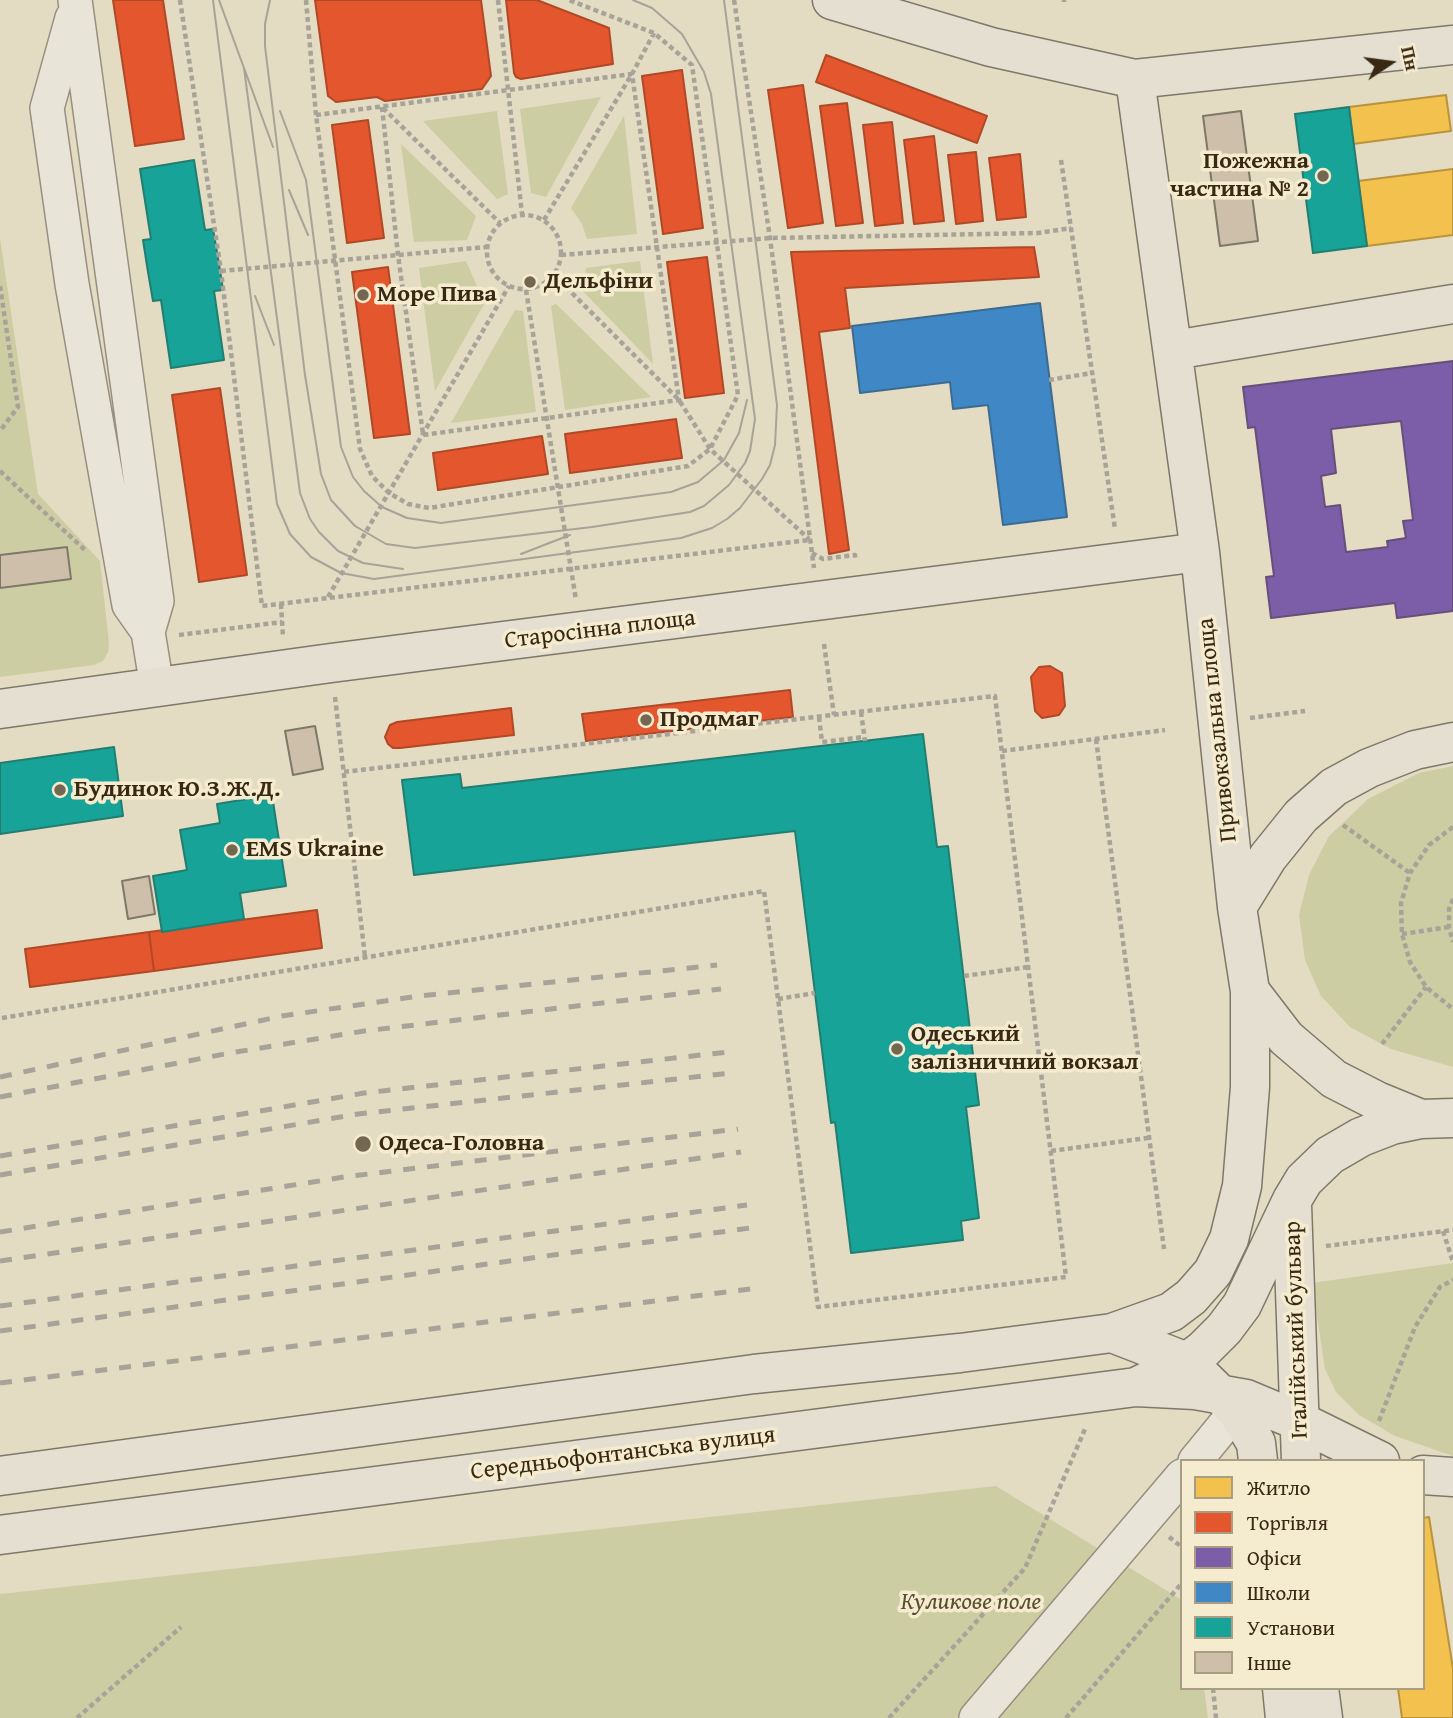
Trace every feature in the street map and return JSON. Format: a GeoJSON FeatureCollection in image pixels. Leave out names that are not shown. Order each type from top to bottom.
{"type":"FeatureCollection","features":[{"type":"Feature","properties":{"kind":"main road"},"geometry":{"type":"LineString","coordinates":[[832,0],[991,47],[1135,79],[1453,45]]}},
{"type":"Feature","properties":{"kind":"main road","name":"Привокзальна площа"},"geometry":{"type":"LineString","coordinates":[[1112,1333],[1171,1312],[1191,1297],[1213,1272],[1229,1239],[1242,1186],[1250,1087],[1250,991],[1237,907],[1200,552],[1135,79]]}},
{"type":"Feature","properties":{"kind":"main road"},"geometry":{"type":"LineString","coordinates":[[1174,350],[1453,304]]}},
{"type":"Feature","properties":{"kind":"main road","name":"Старосінна площа"},"geometry":{"type":"LineString","coordinates":[[0,709],[331,663],[1200,552]]}},
{"type":"Feature","properties":{"kind":"main road","name":"Привокзальна площа"},"geometry":{"type":"LineString","coordinates":[[1237,907],[1268,857],[1301,816],[1334,787],[1381,763],[1415,750],[1453,742]]}},
{"type":"Feature","properties":{"kind":"main road","name":"Привокзальна площа"},"geometry":{"type":"LineString","coordinates":[[1250,991],[1286,1038],[1334,1079],[1377,1101],[1437,1118]]}},
{"type":"Feature","properties":{"kind":"main road","name":"Привокзальна площа"},"geometry":{"type":"LineString","coordinates":[[1136,1387],[1187,1362],[1224,1329],[1242,1305],[1304,1180],[1330,1155],[1361,1136],[1392,1125],[1437,1118]]}},
{"type":"Feature","properties":{"kind":"main road","name":"Італійський бульвар"},"geometry":{"type":"LineString","coordinates":[[1292,1200],[1301,1459]]}},
{"type":"Feature","properties":{"kind":"main road"},"geometry":{"type":"LineString","coordinates":[[0,1476],[741,1375],[960,1353],[1112,1333],[1187,1362],[1235,1402],[1301,1422],[1376,1459]]}},
{"type":"Feature","properties":{"kind":"main road","name":"Середньофонтанська вулиця"},"geometry":{"type":"LineString","coordinates":[[0,1535],[1136,1387],[1195,1390],[1235,1402]]}},
{"type":"Feature","properties":{"kind":"main road"},"geometry":{"type":"LineString","coordinates":[[1235,1402],[1256,1443],[1258,1459]]}},
{"type":"Feature","properties":{"kind":"main road"},"geometry":{"type":"LineString","coordinates":[[1282,1690],[1285,1718]]}},
{"type":"Feature","properties":{"kind":"main road"},"geometry":{"type":"LineString","coordinates":[[1319,1690],[1323,1718]]}},
{"type":"Feature","properties":{"kind":"street"},"geometry":{"type":"LineString","coordinates":[[75,3],[157,601],[149,635],[157,687]]}},
{"type":"Feature","properties":{"kind":"street"},"geometry":{"type":"LineString","coordinates":[[1196,1459],[1235,1402]]}},
{"type":"Feature","properties":{"kind":"street"},"geometry":{"type":"LineString","coordinates":[[976,1718],[1180,1478]]}},
{"type":"Feature","properties":{"kind":"path"},"geometry":{"type":"LineString","coordinates":[[180,0],[221,271],[262,606],[809,540]]}},
{"type":"Feature","properties":{"kind":"path"},"geometry":{"type":"LineString","coordinates":[[306,0],[316,115],[360,449],[372,476],[389,493],[408,504],[429,508],[688,466],[710,449],[738,395],[692,65],[653,33],[569,0]]}},
{"type":"Feature","properties":{"kind":"path"},"geometry":{"type":"LineString","coordinates":[[498,0],[522,214]]}},
{"type":"Feature","properties":{"kind":"path"},"geometry":{"type":"LineString","coordinates":[[734,0],[770,238],[814,573]]}},
{"type":"Feature","properties":{"kind":"path"},"geometry":{"type":"LineString","coordinates":[[544,220],[632,74],[653,33]]}},
{"type":"Feature","properties":{"kind":"path"},"geometry":{"type":"LineString","coordinates":[[316,115],[632,74]]}},
{"type":"Feature","properties":{"kind":"path"},"geometry":{"type":"LineString","coordinates":[[632,74],[679,400]]}},
{"type":"Feature","properties":{"kind":"path"},"geometry":{"type":"LineString","coordinates":[[382,107],[500,223]]}},
{"type":"Feature","properties":{"kind":"path"},"geometry":{"type":"LineString","coordinates":[[382,107],[398,255],[423,435]]}},
{"type":"Feature","properties":{"kind":"path"},"geometry":{"type":"LineString","coordinates":[[1061,160],[1119,562]]}},
{"type":"Feature","properties":{"kind":"path"},"geometry":{"type":"LineString","coordinates":[[522,214],[544,220],[558,235],[561,255],[554,275],[546,282],[526,289],[509,286],[494,275],[486,257],[486,247],[494,229],[500,223],[522,214]]}},
{"type":"Feature","properties":{"kind":"path"},"geometry":{"type":"LineString","coordinates":[[561,255],[770,238],[1038,233],[1071,228]]}},
{"type":"Feature","properties":{"kind":"path"},"geometry":{"type":"LineString","coordinates":[[221,271],[486,247]]}},
{"type":"Feature","properties":{"kind":"path"},"geometry":{"type":"LineString","coordinates":[[554,275],[679,400],[710,449],[809,540]]}},
{"type":"Feature","properties":{"kind":"path"},"geometry":{"type":"LineString","coordinates":[[0,286],[18,407],[0,431]]}},
{"type":"Feature","properties":{"kind":"path"},"geometry":{"type":"LineString","coordinates":[[328,597],[509,286]]}},
{"type":"Feature","properties":{"kind":"path"},"geometry":{"type":"LineString","coordinates":[[526,289],[582,632]]}},
{"type":"Feature","properties":{"kind":"path"},"geometry":{"type":"LineString","coordinates":[[0,351],[10,349]]}},
{"type":"Feature","properties":{"kind":"path"},"geometry":{"type":"LineString","coordinates":[[1049,380],[1092,373]]}},
{"type":"Feature","properties":{"kind":"path"},"geometry":{"type":"LineString","coordinates":[[423,435],[679,400]]}},
{"type":"Feature","properties":{"kind":"path"},"geometry":{"type":"LineString","coordinates":[[0,471],[94,559]]}},
{"type":"Feature","properties":{"kind":"path"},"geometry":{"type":"LineString","coordinates":[[812,553],[823,559],[855,555]]}},
{"type":"Feature","properties":{"kind":"path"},"geometry":{"type":"LineString","coordinates":[[149,635],[282,622]]}},
{"type":"Feature","properties":{"kind":"path"},"geometry":{"type":"LineString","coordinates":[[824,644],[834,715]]}},
{"type":"Feature","properties":{"kind":"path"},"geometry":{"type":"LineString","coordinates":[[331,663],[366,957]]}},
{"type":"Feature","properties":{"kind":"path"},"geometry":{"type":"LineString","coordinates":[[2,1018],[764,891],[818,1307],[1066,1277],[995,696],[344,772]]}},
{"type":"Feature","properties":{"kind":"path"},"geometry":{"type":"LineString","coordinates":[[1247,718],[1304,710]]}},
{"type":"Feature","properties":{"kind":"path"},"geometry":{"type":"LineString","coordinates":[[819,717],[822,743],[864,739],[861,712]]}},
{"type":"Feature","properties":{"kind":"path"},"geometry":{"type":"LineString","coordinates":[[1002,751],[1165,730]]}},
{"type":"Feature","properties":{"kind":"path"},"geometry":{"type":"LineString","coordinates":[[1096,739],[1147,1138],[1164,1249]]}},
{"type":"Feature","properties":{"kind":"path"},"geometry":{"type":"LineString","coordinates":[[1341,825],[1410,873]]}},
{"type":"Feature","properties":{"kind":"path"},"geometry":{"type":"LineString","coordinates":[[1453,827],[1429,845],[1410,873],[1401,903],[1402,934],[1410,962],[1426,987],[1453,1009]]}},
{"type":"Feature","properties":{"kind":"path"},"geometry":{"type":"LineString","coordinates":[[1453,899],[1449,928],[1453,942]]}},
{"type":"Feature","properties":{"kind":"path"},"geometry":{"type":"LineString","coordinates":[[1402,934],[1449,928]]}},
{"type":"Feature","properties":{"kind":"path"},"geometry":{"type":"LineString","coordinates":[[964,976],[1028,968]]}},
{"type":"Feature","properties":{"kind":"path"},"geometry":{"type":"LineString","coordinates":[[1382,1044],[1426,987]]}},
{"type":"Feature","properties":{"kind":"path"},"geometry":{"type":"LineString","coordinates":[[778,999],[815,993]]}},
{"type":"Feature","properties":{"kind":"path"},"geometry":{"type":"LineString","coordinates":[[1051,1151],[1147,1138]]}},
{"type":"Feature","properties":{"kind":"path"},"geometry":{"type":"LineString","coordinates":[[1354,1242],[1453,1230]]}},
{"type":"Feature","properties":{"kind":"path"},"geometry":{"type":"LineString","coordinates":[[1443,1231],[1453,1262]]}},
{"type":"Feature","properties":{"kind":"path"},"geometry":{"type":"LineString","coordinates":[[1380,1459],[1379,1419],[1415,1327],[1440,1287],[1453,1280]]}},
{"type":"Feature","properties":{"kind":"path"},"geometry":{"type":"LineString","coordinates":[[889,1718],[1025,1568],[1085,1429]]}},
{"type":"Feature","properties":{"kind":"path"},"geometry":{"type":"LineString","coordinates":[[1066,1718],[1180,1585]]}},
{"type":"Feature","properties":{"kind":"path"},"geometry":{"type":"LineString","coordinates":[[77,1718],[181,1627]]}},
{"type":"Feature","properties":{"kind":"path"},"geometry":{"type":"LineString","coordinates":[[1213,1690],[1216,1718]]}},
{"type":"Feature","properties":{"kind":"green space"},"geometry":{"type":"Polygon","coordinates":[[[601,97],[546,197],[531,193],[520,109],[601,97]]]}},
{"type":"Feature","properties":{"kind":"green space"},"geometry":{"type":"Polygon","coordinates":[[[497,111],[508,194],[497,199],[423,121],[497,111]]]}},
{"type":"Feature","properties":{"kind":"green space"},"geometry":{"type":"Polygon","coordinates":[[[624,116],[637,234],[587,239],[582,224],[571,208],[624,116]]]}},
{"type":"Feature","properties":{"kind":"green space"},"geometry":{"type":"Polygon","coordinates":[[[401,144],[476,216],[467,240],[414,242],[401,144]]]}},
{"type":"Feature","properties":{"kind":"green space"},"geometry":{"type":"Polygon","coordinates":[[[0,238],[38,494],[100,561],[109,643],[103,661],[94,665],[0,677],[0,238]]]}},
{"type":"Feature","properties":{"kind":"green space"},"geometry":{"type":"Polygon","coordinates":[[[466,261],[477,286],[488,297],[435,391],[419,268],[466,261]]]}},
{"type":"Feature","properties":{"kind":"green space"},"geometry":{"type":"Polygon","coordinates":[[[640,261],[653,364],[579,287],[586,268],[640,261]]]}},
{"type":"Feature","properties":{"kind":"green space"},"geometry":{"type":"Polygon","coordinates":[[[556,304],[651,397],[565,410],[551,306],[556,304]]]}},
{"type":"Feature","properties":{"kind":"green space"},"geometry":{"type":"Polygon","coordinates":[[[515,310],[523,311],[536,412],[451,423],[515,310]]]}},
{"type":"Feature","properties":{"kind":"green space"},"geometry":{"type":"Polygon","coordinates":[[[1453,766],[1453,1067],[1391,1049],[1350,1027],[1321,996],[1305,960],[1299,915],[1309,875],[1329,836],[1368,799],[1419,773],[1453,766]]]}},
{"type":"Feature","properties":{"kind":"green space"},"geometry":{"type":"Polygon","coordinates":[[[1453,1263],[1453,1456],[1395,1436],[1359,1415],[1336,1392],[1325,1369],[1312,1283],[1453,1263]]]}},
{"type":"Feature","properties":{"kind":"green space","name":"Куликове поле"},"geometry":{"type":"Polygon","coordinates":[[[996,1486],[1180,1599],[1180,1690],[1204,1690],[1208,1718],[0,1718],[0,1594],[996,1486]]]}},
{"type":"Feature","properties":{"kind":"building: Житло"},"geometry":{"type":"Polygon","coordinates":[[[1446,95],[1451,131],[1353,144],[1349,107],[1446,95]]]}},
{"type":"Feature","properties":{"kind":"building: Житло"},"geometry":{"type":"Polygon","coordinates":[[[1453,169],[1453,235],[1367,246],[1358,181],[1453,169]]]}},
{"type":"Feature","properties":{"kind":"building: Житло"},"geometry":{"type":"Polygon","coordinates":[[[1429,1517],[1453,1669],[1453,1718],[1402,1718],[1398,1690],[1425,1690],[1425,1518],[1429,1517]]]}},
{"type":"Feature","properties":{"kind":"building: Торгівля"},"geometry":{"type":"Polygon","coordinates":[[[113,0],[163,0],[184,139],[135,146],[113,0]]]}},
{"type":"Feature","properties":{"kind":"building: Торгівля"},"geometry":{"type":"Polygon","coordinates":[[[315,0],[481,0],[491,76],[482,89],[385,101],[377,97],[336,102],[328,96],[315,0]]]}},
{"type":"Feature","properties":{"kind":"building: Торгівля"},"geometry":{"type":"Polygon","coordinates":[[[506,0],[537,0],[609,28],[613,64],[521,79],[516,77],[506,0]]]}},
{"type":"Feature","properties":{"kind":"building: Торгівля"},"geometry":{"type":"Polygon","coordinates":[[[826,55],[987,116],[977,143],[816,82],[826,55]]]}},
{"type":"Feature","properties":{"kind":"building: Торгівля"},"geometry":{"type":"Polygon","coordinates":[[[682,70],[703,228],[663,234],[642,76],[682,70]]]}},
{"type":"Feature","properties":{"kind":"building: Торгівля"},"geometry":{"type":"Polygon","coordinates":[[[803,85],[823,223],[788,228],[768,90],[803,85]]]}},
{"type":"Feature","properties":{"kind":"building: Торгівля"},"geometry":{"type":"Polygon","coordinates":[[[847,103],[863,223],[836,226],[820,106],[847,103]]]}},
{"type":"Feature","properties":{"kind":"building: Торгівля"},"geometry":{"type":"Polygon","coordinates":[[[368,120],[384,238],[347,243],[332,125],[368,120]]]}},
{"type":"Feature","properties":{"kind":"building: Торгівля"},"geometry":{"type":"Polygon","coordinates":[[[892,122],[903,223],[875,226],[863,125],[892,122]]]}},
{"type":"Feature","properties":{"kind":"building: Торгівля"},"geometry":{"type":"Polygon","coordinates":[[[934,136],[944,221],[914,224],[904,140],[934,136]]]}},
{"type":"Feature","properties":{"kind":"building: Торгівля"},"geometry":{"type":"Polygon","coordinates":[[[976,152],[983,221],[956,224],[948,155],[976,152]]]}},
{"type":"Feature","properties":{"kind":"building: Торгівля"},"geometry":{"type":"Polygon","coordinates":[[[1020,154],[1026,217],[997,220],[989,158],[1020,154]]]}},
{"type":"Feature","properties":{"kind":"building: Торгівля"},"geometry":{"type":"Polygon","coordinates":[[[1034,247],[1039,277],[845,288],[850,328],[819,332],[849,550],[829,554],[791,252],[1034,247]]]}},
{"type":"Feature","properties":{"kind":"building: Торгівля"},"geometry":{"type":"Polygon","coordinates":[[[707,257],[724,393],[685,398],[667,262],[707,257]]]}},
{"type":"Feature","properties":{"kind":"building: Торгівля"},"geometry":{"type":"Polygon","coordinates":[[[388,267],[410,434],[374,438],[352,272],[388,267]]]}},
{"type":"Feature","properties":{"kind":"building: Торгівля"},"geometry":{"type":"Polygon","coordinates":[[[220,388],[247,575],[199,582],[172,395],[220,388]]]}},
{"type":"Feature","properties":{"kind":"building: Торгівля"},"geometry":{"type":"Polygon","coordinates":[[[676,419],[682,458],[570,473],[565,434],[676,419]]]}},
{"type":"Feature","properties":{"kind":"building: Торгівля"},"geometry":{"type":"Polygon","coordinates":[[[542,436],[548,474],[438,490],[433,453],[542,436]]]}},
{"type":"Feature","properties":{"kind":"building: Торгівля"},"geometry":{"type":"Polygon","coordinates":[[[1050,666],[1062,673],[1065,706],[1059,715],[1042,718],[1035,711],[1031,677],[1039,667],[1050,666]]]}},
{"type":"Feature","properties":{"kind":"building: Торгівля"},"geometry":{"type":"Polygon","coordinates":[[[790,690],[793,717],[586,741],[582,714],[790,690]]]}},
{"type":"Feature","properties":{"kind":"building: Торгівля"},"geometry":{"type":"Polygon","coordinates":[[[511,708],[514,735],[400,748],[393,748],[385,737],[390,725],[397,722],[511,708]]]}},
{"type":"Feature","properties":{"kind":"building: Торгівля"},"geometry":{"type":"Polygon","coordinates":[[[317,910],[322,948],[154,971],[149,932],[317,910]]]}},
{"type":"Feature","properties":{"kind":"building: Торгівля"},"geometry":{"type":"Polygon","coordinates":[[[149,932],[154,971],[30,987],[25,949],[149,932]]]}},
{"type":"Feature","properties":{"kind":"building: Офіси"},"geometry":{"type":"Polygon","coordinates":[[[1453,361],[1453,611],[1397,618],[1395,603],[1271,618],[1266,577],[1274,576],[1255,427],[1248,428],[1243,387],[1453,361]],[[1401,421],[1331,429],[1336,473],[1321,476],[1325,507],[1340,505],[1346,552],[1388,547],[1387,541],[1406,538],[1403,521],[1413,520],[1401,421]]]}},
{"type":"Feature","properties":{"kind":"building: Школи"},"geometry":{"type":"Polygon","coordinates":[[[1040,303],[1067,517],[1003,525],[988,405],[953,409],[950,382],[860,393],[852,326],[1040,303]]]}},
{"type":"Feature","properties":{"kind":"building: Установи"},"geometry":{"type":"Polygon","coordinates":[[[1349,107],[1367,246],[1313,253],[1295,114],[1349,107]]]}},
{"type":"Feature","properties":{"kind":"building: Установи"},"geometry":{"type":"Polygon","coordinates":[[[194,160],[205,230],[213,229],[223,290],[214,291],[224,360],[171,368],[161,300],[153,301],[143,240],[151,239],[140,169],[194,160]]]}},
{"type":"Feature","properties":{"kind":"building: Установи","name":"Одеський залізничний вокзал"},"geometry":{"type":"Polygon","coordinates":[[[923,734],[937,847],[948,846],[979,1105],[966,1107],[979,1218],[961,1221],[963,1240],[851,1253],[835,1122],[831,1123],[795,831],[414,875],[402,780],[460,774],[462,788],[923,734]]]}},
{"type":"Feature","properties":{"kind":"building: Установи","name":"Будинок Ю.З.Ж.Д."},"geometry":{"type":"Polygon","coordinates":[[[114,747],[123,816],[0,834],[0,763],[114,747]]]}},
{"type":"Feature","properties":{"kind":"building: Установи","name":"EMS Ukraine"},"geometry":{"type":"Polygon","coordinates":[[[272,795],[286,886],[240,893],[244,919],[162,932],[153,876],[187,870],[180,830],[220,823],[217,804],[272,795]]]}},
{"type":"Feature","properties":{"kind":"building: Інше"},"geometry":{"type":"Polygon","coordinates":[[[1241,111],[1258,241],[1220,246],[1203,116],[1241,111]]]}},
{"type":"Feature","properties":{"kind":"building: Інше"},"geometry":{"type":"Polygon","coordinates":[[[67,547],[71,579],[0,588],[0,555],[67,547]]]}},
{"type":"Feature","properties":{"kind":"building: Інше"},"geometry":{"type":"Polygon","coordinates":[[[315,726],[323,769],[293,775],[285,731],[315,726]]]}},
{"type":"Feature","properties":{"kind":"building: Інше"},"geometry":{"type":"Polygon","coordinates":[[[149,876],[155,914],[128,919],[122,881],[149,876]]]}},
{"type":"Feature","properties":{"kind":"tram line"},"geometry":{"type":"LineString","coordinates":[[213,0],[277,504],[290,534],[311,557],[341,573],[374,579],[681,538],[712,528],[727,519],[740,508],[762,479],[770,465],[775,445],[777,405],[724,0]]}},
{"type":"Feature","properties":{"kind":"tram line"},"geometry":{"type":"LineString","coordinates":[[219,0],[273,147]]}},
{"type":"Feature","properties":{"kind":"tram line"},"geometry":{"type":"LineString","coordinates":[[270,0],[265,24],[265,46],[305,375],[321,474],[331,500],[355,526],[386,544],[415,548],[592,527],[690,512],[704,506],[729,485],[750,451],[755,419],[711,94],[704,72],[682,34],[652,8],[633,0]]}},
{"type":"Feature","properties":{"kind":"tram line"},"geometry":{"type":"LineString","coordinates":[[244,68],[300,493],[310,519],[338,551],[363,563],[403,569]]}},
{"type":"Feature","properties":{"kind":"tram line"},"geometry":{"type":"LineString","coordinates":[[280,111],[306,180],[341,447],[353,477],[382,507],[407,518],[441,523],[671,492],[698,482],[724,460],[739,433],[747,400]]}},
{"type":"Feature","properties":{"kind":"tram line"},"geometry":{"type":"LineString","coordinates":[[289,190],[308,235]]}},
{"type":"Feature","properties":{"kind":"tram line"},"geometry":{"type":"LineString","coordinates":[[255,296],[274,345]]}},
{"type":"Feature","properties":{"kind":"tram line"},"geometry":{"type":"LineString","coordinates":[[521,554],[570,535]]}},
{"type":"Feature","properties":{"kind":"railway"},"geometry":{"type":"LineString","coordinates":[[0,1077],[282,1016],[419,996],[717,965]]}},
{"type":"Feature","properties":{"kind":"railway"},"geometry":{"type":"LineString","coordinates":[[0,1097],[230,1053],[364,1031],[721,989]]}},
{"type":"Feature","properties":{"kind":"railway"},"geometry":{"type":"LineString","coordinates":[[0,1156],[364,1093],[728,1052]]}},
{"type":"Feature","properties":{"kind":"railway"},"geometry":{"type":"LineString","coordinates":[[0,1175],[358,1114],[731,1073]]}},
{"type":"Feature","properties":{"kind":"railway"},"geometry":{"type":"LineString","coordinates":[[0,1232],[344,1177],[738,1129]]}},
{"type":"Feature","properties":{"kind":"railway"},"geometry":{"type":"LineString","coordinates":[[0,1261],[741,1152]]}},
{"type":"Feature","properties":{"kind":"railway"},"geometry":{"type":"LineString","coordinates":[[0,1306],[747,1205]]}},
{"type":"Feature","properties":{"kind":"railway"},"geometry":{"type":"LineString","coordinates":[[0,1331],[750,1228]]}},
{"type":"Feature","properties":{"kind":"railway"},"geometry":{"type":"LineString","coordinates":[[0,1383],[758,1288]]}},
{"type":"Feature","properties":{"kind":"place","name":"Пожежна частина № 2"},"geometry":{"type":"Point","coordinates":[1323,176]}},
{"type":"Feature","properties":{"kind":"place","name":"Дельфіни"},"geometry":{"type":"Point","coordinates":[530,282]}},
{"type":"Feature","properties":{"kind":"place","name":"Море Пива"},"geometry":{"type":"Point","coordinates":[363,295]}},
{"type":"Feature","properties":{"kind":"place","name":"Продмаг"},"geometry":{"type":"Point","coordinates":[646,720]}},
{"type":"Feature","properties":{"kind":"place","name":"Будинок Ю.З.Ж.Д."},"geometry":{"type":"Point","coordinates":[60,790]}},
{"type":"Feature","properties":{"kind":"place","name":"EMS Ukraine"},"geometry":{"type":"Point","coordinates":[232,850]}},
{"type":"Feature","properties":{"kind":"place","name":"Одеський залізничний вокзал"},"geometry":{"type":"Point","coordinates":[897,1049]}},
{"type":"Feature","properties":{"kind":"place","name":"Одеса-Головна"},"geometry":{"type":"Point","coordinates":[363,1144]}}]}
